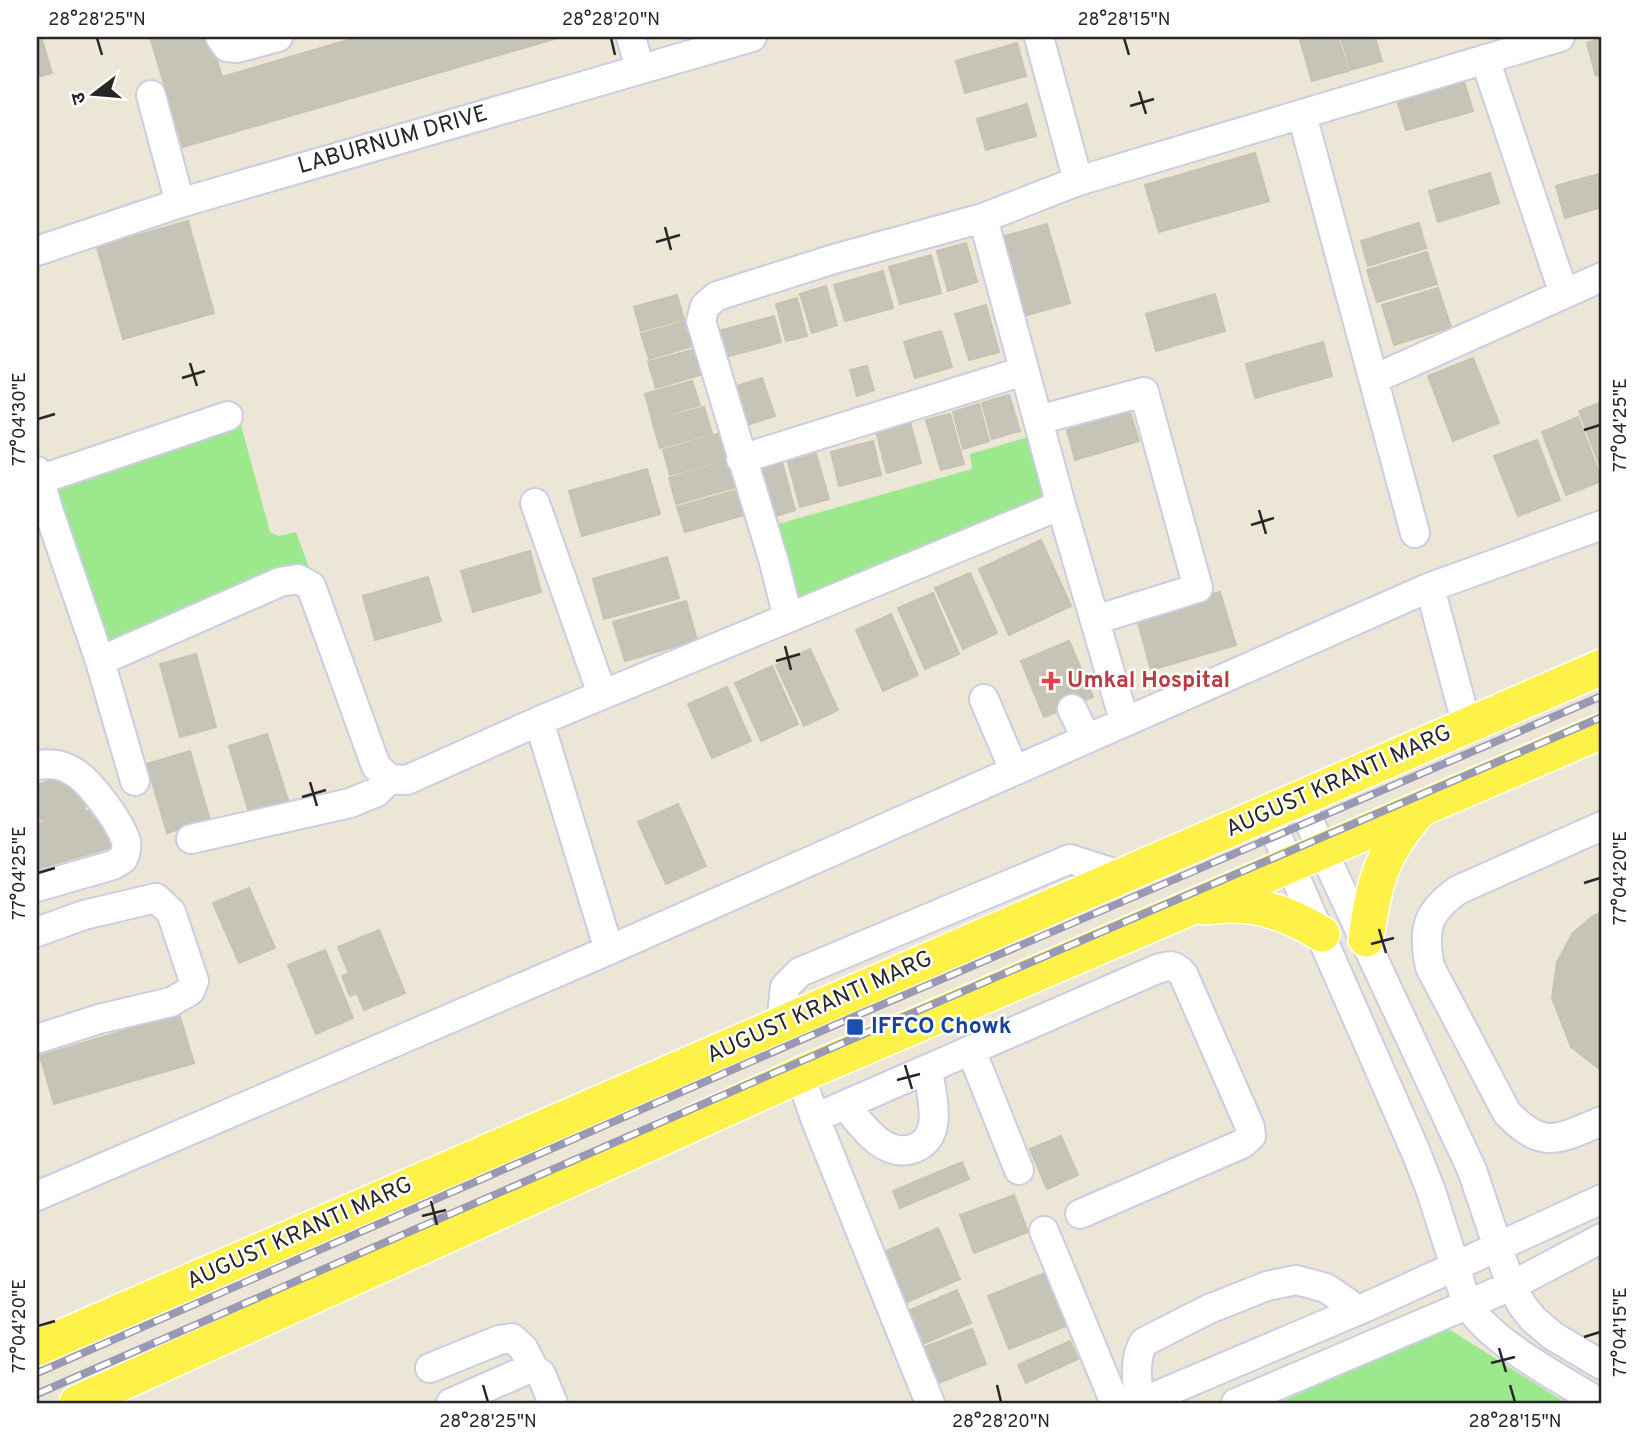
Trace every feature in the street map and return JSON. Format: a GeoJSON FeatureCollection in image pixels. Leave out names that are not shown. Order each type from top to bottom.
{"type":"FeatureCollection","features":[{"type":"Feature","properties":{"kind":"main road","name":"AUGUST KRANTI MARG"},"geometry":{"type":"LineString","coordinates":[[37,1348],[1602,667]]}},
{"type":"Feature","properties":{"kind":"main road"},"geometry":{"type":"LineString","coordinates":[[77,1403],[800,1075],[1602,730]]}},
{"type":"Feature","properties":{"kind":"main road"},"geometry":{"type":"LineString","coordinates":[[1366,939],[1373,891],[1387,853],[1421,808]]}},
{"type":"Feature","properties":{"kind":"main road"},"geometry":{"type":"LineString","coordinates":[[1170,916],[1222,905],[1261,907],[1294,917],[1322,934]]}},
{"type":"Feature","properties":{"kind":"street"},"geometry":{"type":"LineString","coordinates":[[220,37],[227,47],[237,48],[278,37]]}},
{"type":"Feature","properties":{"kind":"street"},"geometry":{"type":"LineString","coordinates":[[631,37],[640,69]]}},
{"type":"Feature","properties":{"kind":"street","name":"LABURNUM DRIVE"},"geometry":{"type":"LineString","coordinates":[[37,251],[180,203],[640,69],[676,47],[752,37]]}},
{"type":"Feature","properties":{"kind":"street"},"geometry":{"type":"LineString","coordinates":[[1039,37],[1078,181]]}},
{"type":"Feature","properties":{"kind":"street"},"geometry":{"type":"LineString","coordinates":[[788,618],[701,321],[705,306],[717,296],[834,259],[982,218],[1078,181],[1559,37]]}},
{"type":"Feature","properties":{"kind":"street"},"geometry":{"type":"LineString","coordinates":[[1485,60],[1564,294]]}},
{"type":"Feature","properties":{"kind":"street"},"geometry":{"type":"LineString","coordinates":[[151,95],[180,203]]}},
{"type":"Feature","properties":{"kind":"street"},"geometry":{"type":"LineString","coordinates":[[1302,115],[1415,533]]}},
{"type":"Feature","properties":{"kind":"street"},"geometry":{"type":"LineString","coordinates":[[982,218],[1061,505],[1124,720]]}},
{"type":"Feature","properties":{"kind":"street"},"geometry":{"type":"LineString","coordinates":[[1374,380],[1602,277]]}},
{"type":"Feature","properties":{"kind":"street"},"geometry":{"type":"LineString","coordinates":[[741,458],[1024,371]]}},
{"type":"Feature","properties":{"kind":"street"},"geometry":{"type":"LineString","coordinates":[[1038,419],[1144,392],[1198,588],[1095,620]]}},
{"type":"Feature","properties":{"kind":"street"},"geometry":{"type":"LineString","coordinates":[[135,782],[100,661],[38,475],[228,415]]}},
{"type":"Feature","properties":{"kind":"street"},"geometry":{"type":"LineString","coordinates":[[535,503],[602,694]]}},
{"type":"Feature","properties":{"kind":"street"},"geometry":{"type":"LineString","coordinates":[[100,661],[279,582],[298,579],[311,586],[376,766],[390,779],[407,780],[602,694],[1061,505]]}},
{"type":"Feature","properties":{"kind":"street"},"geometry":{"type":"LineString","coordinates":[[37,1196],[609,950],[1124,720],[1430,588],[1602,525]]}},
{"type":"Feature","properties":{"kind":"street"},"geometry":{"type":"LineString","coordinates":[[1430,588],[1467,726]]}},
{"type":"Feature","properties":{"kind":"street"},"geometry":{"type":"LineString","coordinates":[[984,699],[1014,770]]}},
{"type":"Feature","properties":{"kind":"street"},"geometry":{"type":"LineString","coordinates":[[1072,709],[1086,737]]}},
{"type":"Feature","properties":{"kind":"street"},"geometry":{"type":"LineString","coordinates":[[539,721],[609,950]]}},
{"type":"Feature","properties":{"kind":"street"},"geometry":{"type":"LineString","coordinates":[[37,765],[54,763],[76,772],[99,796],[125,838],[127,849],[123,859],[113,865],[37,887]]}},
{"type":"Feature","properties":{"kind":"street"},"geometry":{"type":"LineString","coordinates":[[191,839],[350,803],[377,792],[390,779]]}},
{"type":"Feature","properties":{"kind":"street"},"geometry":{"type":"LineString","coordinates":[[1299,800],[1472,1170],[1511,1286],[1533,1319],[1553,1336],[1602,1365]]}},
{"type":"Feature","properties":{"kind":"street"},"geometry":{"type":"LineString","coordinates":[[1267,813],[1415,1150],[1467,1304],[1477,1319],[1495,1335],[1600,1403]]}},
{"type":"Feature","properties":{"kind":"street"},"geometry":{"type":"LineString","coordinates":[[1602,826],[1458,890],[1437,905],[1429,926],[1426,946],[1430,967],[1507,1113],[1524,1130],[1543,1139],[1567,1135],[1602,1121]]}},
{"type":"Feature","properties":{"kind":"street"},"geometry":{"type":"LineString","coordinates":[[37,932],[84,915],[156,898],[171,912],[194,981],[191,992],[171,1002],[99,1019],[37,1039]]}},
{"type":"Feature","properties":{"kind":"street"},"geometry":{"type":"LineString","coordinates":[[1080,1214],[1242,1144],[1251,1136],[1250,1127],[1183,974],[1177,967],[1170,916]]}},
{"type":"Feature","properties":{"kind":"street"},"geometry":{"type":"LineString","coordinates":[[815,1118],[1157,969],[1168,965],[1177,967]]}},
{"type":"Feature","properties":{"kind":"street"},"geometry":{"type":"LineString","coordinates":[[971,1050],[1019,1170]]}},
{"type":"Feature","properties":{"kind":"street"},"geometry":{"type":"LineString","coordinates":[[845,1105],[875,1140],[893,1150],[909,1150],[924,1144],[933,1128],[928,1069]]}},
{"type":"Feature","properties":{"kind":"street"},"geometry":{"type":"LineString","coordinates":[[800,1075],[930,1403]]}},
{"type":"Feature","properties":{"kind":"street"},"geometry":{"type":"LineString","coordinates":[[1358,1310],[1326,1288],[1296,1280],[1267,1286],[1209,1309],[1144,1342],[1139,1350],[1136,1379],[1140,1403],[1358,1310],[1602,1199]]}},
{"type":"Feature","properties":{"kind":"street"},"geometry":{"type":"LineString","coordinates":[[1044,1231],[1115,1403]]}},
{"type":"Feature","properties":{"kind":"street"},"geometry":{"type":"LineString","coordinates":[[1236,1403],[1511,1286],[1602,1238]]}},
{"type":"Feature","properties":{"kind":"street"},"geometry":{"type":"LineString","coordinates":[[430,1368],[499,1340],[512,1338],[523,1348],[534,1369],[541,1374],[554,1403]]}},
{"type":"Feature","properties":{"kind":"street"},"geometry":{"type":"LineString","coordinates":[[452,1403],[526,1370],[534,1369]]}},
{"type":"Feature","properties":{"kind":"green space"},"geometry":{"type":"Polygon","coordinates":[[[239,418],[270,532],[279,536],[296,532],[310,570],[104,650],[48,484],[239,418]]]}},
{"type":"Feature","properties":{"kind":"green space"},"geometry":{"type":"Polygon","coordinates":[[[1032,436],[1049,500],[797,604],[775,525],[972,469],[970,454],[1032,436]]]}},
{"type":"Feature","properties":{"kind":"green space"},"geometry":{"type":"Polygon","coordinates":[[[1444,1326],[1566,1403],[1279,1403],[1444,1326]]]}},
{"type":"Feature","properties":{"kind":"building"},"geometry":{"type":"Polygon","coordinates":[[[150,37],[210,37],[222,77],[358,37],[561,37],[183,147],[150,37]]]}},
{"type":"Feature","properties":{"kind":"building"},"geometry":{"type":"Polygon","coordinates":[[[1299,37],[1338,37],[1348,71],[1312,81],[1299,37]]]}},
{"type":"Feature","properties":{"kind":"building"},"geometry":{"type":"Polygon","coordinates":[[[1341,37],[1375,37],[1382,61],[1350,70],[1341,37]]]}},
{"type":"Feature","properties":{"kind":"building"},"geometry":{"type":"Polygon","coordinates":[[[1602,38],[1602,74],[1596,76],[1587,43],[1602,38]]]}},
{"type":"Feature","properties":{"kind":"building"},"geometry":{"type":"Polygon","coordinates":[[[42,40],[52,73],[37,77],[37,42],[42,40]]]}},
{"type":"Feature","properties":{"kind":"building"},"geometry":{"type":"Polygon","coordinates":[[[1017,43],[1026,76],[965,93],[956,61],[1017,43]]]}},
{"type":"Feature","properties":{"kind":"building"},"geometry":{"type":"Polygon","coordinates":[[[1464,81],[1473,111],[1406,130],[1397,100],[1464,81]]]}},
{"type":"Feature","properties":{"kind":"building"},"geometry":{"type":"Polygon","coordinates":[[[1027,104],[1036,136],[986,150],[977,119],[1027,104]]]}},
{"type":"Feature","properties":{"kind":"building"},"geometry":{"type":"Polygon","coordinates":[[[1255,153],[1269,201],[1159,232],[1145,185],[1255,153]]]}},
{"type":"Feature","properties":{"kind":"building"},"geometry":{"type":"Polygon","coordinates":[[[1490,173],[1499,203],[1438,222],[1429,191],[1490,173]]]}},
{"type":"Feature","properties":{"kind":"building"},"geometry":{"type":"Polygon","coordinates":[[[1602,173],[1602,207],[1565,218],[1556,186],[1602,173]]]}},
{"type":"Feature","properties":{"kind":"building"},"geometry":{"type":"Polygon","coordinates":[[[188,221],[214,313],[123,339],[97,247],[188,221]]]}},
{"type":"Feature","properties":{"kind":"building"},"geometry":{"type":"Polygon","coordinates":[[[1419,223],[1426,248],[1368,266],[1361,241],[1419,223]]]}},
{"type":"Feature","properties":{"kind":"building"},"geometry":{"type":"Polygon","coordinates":[[[1047,224],[1070,303],[1024,316],[1002,237],[1047,224]]]}},
{"type":"Feature","properties":{"kind":"building"},"geometry":{"type":"Polygon","coordinates":[[[966,243],[977,282],[948,291],[937,251],[966,243]]]}},
{"type":"Feature","properties":{"kind":"building"},"geometry":{"type":"Polygon","coordinates":[[[1427,252],[1437,284],[1377,302],[1367,270],[1427,252]]]}},
{"type":"Feature","properties":{"kind":"building"},"geometry":{"type":"Polygon","coordinates":[[[931,255],[941,293],[900,304],[889,267],[931,255]]]}},
{"type":"Feature","properties":{"kind":"building"},"geometry":{"type":"Polygon","coordinates":[[[883,271],[893,308],[845,321],[834,285],[883,271]]]}},
{"type":"Feature","properties":{"kind":"building"},"geometry":{"type":"Polygon","coordinates":[[[826,286],[837,325],[812,333],[800,294],[826,286]]]}},
{"type":"Feature","properties":{"kind":"building"},"geometry":{"type":"Polygon","coordinates":[[[1438,288],[1451,327],[1394,345],[1382,305],[1438,288]]]}},
{"type":"Feature","properties":{"kind":"building"},"geometry":{"type":"Polygon","coordinates":[[[1215,294],[1225,331],[1156,351],[1146,314],[1215,294]]]}},
{"type":"Feature","properties":{"kind":"building"},"geometry":{"type":"Polygon","coordinates":[[[677,295],[684,319],[641,331],[634,307],[677,295]]]}},
{"type":"Feature","properties":{"kind":"building"},"geometry":{"type":"Polygon","coordinates":[[[797,298],[807,336],[786,341],[776,304],[797,298]]]}},
{"type":"Feature","properties":{"kind":"building"},"geometry":{"type":"Polygon","coordinates":[[[986,305],[999,352],[969,360],[955,314],[986,305]]]}},
{"type":"Feature","properties":{"kind":"building"},"geometry":{"type":"Polygon","coordinates":[[[774,316],[781,342],[726,357],[719,331],[774,316]]]}},
{"type":"Feature","properties":{"kind":"building"},"geometry":{"type":"Polygon","coordinates":[[[686,321],[693,346],[649,359],[641,334],[686,321]]]}},
{"type":"Feature","properties":{"kind":"building"},"geometry":{"type":"Polygon","coordinates":[[[941,331],[952,367],[915,378],[904,342],[941,331]]]}},
{"type":"Feature","properties":{"kind":"building"},"geometry":{"type":"Polygon","coordinates":[[[1323,342],[1332,376],[1255,398],[1246,364],[1323,342]]]}},
{"type":"Feature","properties":{"kind":"building"},"geometry":{"type":"Polygon","coordinates":[[[696,349],[703,374],[656,388],[648,362],[696,349]]]}},
{"type":"Feature","properties":{"kind":"building"},"geometry":{"type":"Polygon","coordinates":[[[1473,358],[1499,423],[1453,441],[1428,376],[1473,358]]]}},
{"type":"Feature","properties":{"kind":"building"},"geometry":{"type":"Polygon","coordinates":[[[867,366],[874,390],[857,396],[850,370],[867,366]]]}},
{"type":"Feature","properties":{"kind":"building"},"geometry":{"type":"Polygon","coordinates":[[[762,378],[775,416],[747,425],[734,387],[762,378]]]}},
{"type":"Feature","properties":{"kind":"building"},"geometry":{"type":"Polygon","coordinates":[[[692,381],[700,405],[652,419],[645,394],[692,381]]]}},
{"type":"Feature","properties":{"kind":"building"},"geometry":{"type":"Polygon","coordinates":[[[1009,395],[1020,431],[992,439],[982,403],[1009,395]]]}},
{"type":"Feature","properties":{"kind":"building"},"geometry":{"type":"Polygon","coordinates":[[[1602,402],[1602,472],[1579,411],[1602,402]]]}},
{"type":"Feature","properties":{"kind":"building"},"geometry":{"type":"Polygon","coordinates":[[[979,404],[989,441],[963,449],[953,412],[979,404]]]}},
{"type":"Feature","properties":{"kind":"building"},"geometry":{"type":"Polygon","coordinates":[[[704,407],[712,433],[660,448],[652,421],[704,407]]]}},
{"type":"Feature","properties":{"kind":"building"},"geometry":{"type":"Polygon","coordinates":[[[1130,412],[1139,441],[1075,460],[1067,430],[1130,412]]]}},
{"type":"Feature","properties":{"kind":"building"},"geometry":{"type":"Polygon","coordinates":[[[950,414],[964,464],[941,470],[926,420],[950,414]]]}},
{"type":"Feature","properties":{"kind":"building"},"geometry":{"type":"Polygon","coordinates":[[[1578,417],[1602,481],[1566,495],[1542,432],[1578,417]]]}},
{"type":"Feature","properties":{"kind":"building"},"geometry":{"type":"Polygon","coordinates":[[[910,422],[921,463],[887,473],[876,432],[910,422]]]}},
{"type":"Feature","properties":{"kind":"building"},"geometry":{"type":"Polygon","coordinates":[[[720,433],[727,459],[670,475],[663,450],[720,433]]]}},
{"type":"Feature","properties":{"kind":"building"},"geometry":{"type":"Polygon","coordinates":[[[1537,440],[1560,500],[1518,516],[1494,456],[1537,440]]]}},
{"type":"Feature","properties":{"kind":"building"},"geometry":{"type":"Polygon","coordinates":[[[873,441],[881,475],[839,486],[831,452],[873,441]]]}},
{"type":"Feature","properties":{"kind":"building"},"geometry":{"type":"Polygon","coordinates":[[[816,454],[829,499],[800,507],[788,462],[816,454]]]}},
{"type":"Feature","properties":{"kind":"building"},"geometry":{"type":"Polygon","coordinates":[[[728,461],[736,487],[676,504],[669,478],[728,461]]]}},
{"type":"Feature","properties":{"kind":"building"},"geometry":{"type":"Polygon","coordinates":[[[782,462],[795,510],[770,518],[756,470],[782,462]]]}},
{"type":"Feature","properties":{"kind":"building"},"geometry":{"type":"Polygon","coordinates":[[[647,469],[660,514],[582,536],[569,491],[647,469]]]}},
{"type":"Feature","properties":{"kind":"building"},"geometry":{"type":"Polygon","coordinates":[[[737,490],[744,515],[685,532],[677,507],[737,490]]]}},
{"type":"Feature","properties":{"kind":"building"},"geometry":{"type":"Polygon","coordinates":[[[1041,540],[1071,606],[1009,635],[979,569],[1041,540]]]}},
{"type":"Feature","properties":{"kind":"building"},"geometry":{"type":"Polygon","coordinates":[[[530,551],[541,592],[473,612],[461,571],[530,551]]]}},
{"type":"Feature","properties":{"kind":"building"},"geometry":{"type":"Polygon","coordinates":[[[667,557],[679,598],[604,619],[593,579],[667,557]]]}},
{"type":"Feature","properties":{"kind":"building"},"geometry":{"type":"Polygon","coordinates":[[[970,573],[997,633],[963,649],[935,588],[970,573]]]}},
{"type":"Feature","properties":{"kind":"building"},"geometry":{"type":"Polygon","coordinates":[[[428,577],[441,621],[375,640],[363,596],[428,577]]]}},
{"type":"Feature","properties":{"kind":"building"},"geometry":{"type":"Polygon","coordinates":[[[1220,592],[1236,645],[1151,670],[1136,616],[1220,592]]]}},
{"type":"Feature","properties":{"kind":"building"},"geometry":{"type":"Polygon","coordinates":[[[933,593],[959,654],[925,669],[898,608],[933,593]]]}},
{"type":"Feature","properties":{"kind":"building"},"geometry":{"type":"Polygon","coordinates":[[[686,601],[697,640],[625,661],[613,622],[686,601]]]}},
{"type":"Feature","properties":{"kind":"building"},"geometry":{"type":"Polygon","coordinates":[[[891,614],[918,675],[883,691],[856,630],[891,614]]]}},
{"type":"Feature","properties":{"kind":"building"},"geometry":{"type":"Polygon","coordinates":[[[1069,641],[1093,697],[1044,717],[1021,661],[1069,641]]]}},
{"type":"Feature","properties":{"kind":"building"},"geometry":{"type":"Polygon","coordinates":[[[810,649],[838,710],[804,726],[776,665],[810,649]]]}},
{"type":"Feature","properties":{"kind":"building"},"geometry":{"type":"Polygon","coordinates":[[[196,654],[216,727],[180,737],[160,664],[196,654]]]}},
{"type":"Feature","properties":{"kind":"building"},"geometry":{"type":"Polygon","coordinates":[[[772,666],[798,724],[761,741],[735,683],[772,666]]]}},
{"type":"Feature","properties":{"kind":"building"},"geometry":{"type":"Polygon","coordinates":[[[727,687],[751,741],[712,758],[688,704],[727,687]]]}},
{"type":"Feature","properties":{"kind":"building"},"geometry":{"type":"Polygon","coordinates":[[[267,734],[288,800],[249,812],[229,746],[267,734]]]}},
{"type":"Feature","properties":{"kind":"building"},"geometry":{"type":"Polygon","coordinates":[[[190,751],[210,820],[167,833],[147,764],[190,751]]]}},
{"type":"Feature","properties":{"kind":"building"},"geometry":{"type":"Polygon","coordinates":[[[61,777],[88,790],[84,811],[99,810],[112,847],[37,869],[37,824],[45,822],[37,817],[37,785],[61,777]]]}},
{"type":"Feature","properties":{"kind":"building"},"geometry":{"type":"Polygon","coordinates":[[[678,804],[706,866],[666,884],[638,822],[678,804]]]}},
{"type":"Feature","properties":{"kind":"building"},"geometry":{"type":"Polygon","coordinates":[[[249,888],[275,948],[239,963],[213,903],[249,888]]]}},
{"type":"Feature","properties":{"kind":"building"},"geometry":{"type":"Polygon","coordinates":[[[1602,912],[1602,1071],[1571,1047],[1552,998],[1557,962],[1573,933],[1602,912]]]}},
{"type":"Feature","properties":{"kind":"building"},"geometry":{"type":"Polygon","coordinates":[[[379,930],[405,993],[364,1010],[357,993],[350,996],[342,976],[349,973],[338,947],[379,930]]]}},
{"type":"Feature","properties":{"kind":"building"},"geometry":{"type":"Polygon","coordinates":[[[325,950],[353,1018],[316,1034],[288,965],[325,950]]]}},
{"type":"Feature","properties":{"kind":"building"},"geometry":{"type":"Polygon","coordinates":[[[179,1014],[194,1063],[54,1104],[40,1056],[179,1014]]]}},
{"type":"Feature","properties":{"kind":"building"},"geometry":{"type":"Polygon","coordinates":[[[1061,1136],[1078,1175],[1047,1189],[1030,1149],[1061,1136]]]}},
{"type":"Feature","properties":{"kind":"building"},"geometry":{"type":"Polygon","coordinates":[[[962,1162],[969,1179],[900,1208],[893,1191],[962,1162]]]}},
{"type":"Feature","properties":{"kind":"building"},"geometry":{"type":"Polygon","coordinates":[[[1014,1195],[1028,1232],[974,1253],[960,1215],[1014,1195]]]}},
{"type":"Feature","properties":{"kind":"building"},"geometry":{"type":"Polygon","coordinates":[[[938,1228],[960,1279],[905,1303],[884,1252],[938,1228]]]}},
{"type":"Feature","properties":{"kind":"building"},"geometry":{"type":"Polygon","coordinates":[[[1045,1273],[1066,1326],[1009,1349],[988,1296],[1045,1273]]]}},
{"type":"Feature","properties":{"kind":"building"},"geometry":{"type":"Polygon","coordinates":[[[957,1290],[971,1323],[921,1345],[906,1312],[957,1290]]]}},
{"type":"Feature","properties":{"kind":"building"},"geometry":{"type":"Polygon","coordinates":[[[972,1329],[986,1364],[936,1384],[922,1348],[972,1329]]]}},
{"type":"Feature","properties":{"kind":"building"},"geometry":{"type":"Polygon","coordinates":[[[1070,1341],[1078,1359],[1026,1383],[1018,1365],[1070,1341]]]}},
{"type":"Feature","properties":{"kind":"railway"},"geometry":{"type":"LineString","coordinates":[[37,1373],[851,1018],[1602,696]]}},
{"type":"Feature","properties":{"kind":"railway"},"geometry":{"type":"LineString","coordinates":[[37,1394],[859,1036],[1602,717]]}},
{"type":"Feature","properties":{"kind":"place","name":"Umkal Hospital"},"geometry":{"type":"Point","coordinates":[1051,681]}},
{"type":"Feature","properties":{"kind":"place","name":"IFFCO Chowk"},"geometry":{"type":"Point","coordinates":[855,1027]}}]}
